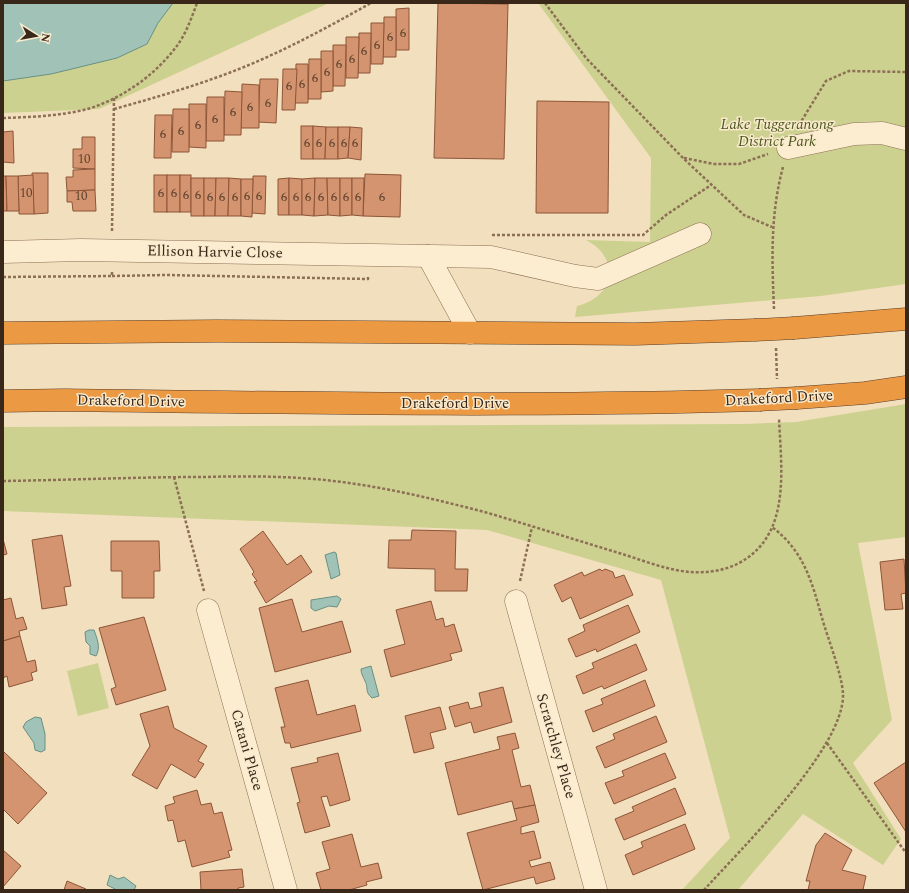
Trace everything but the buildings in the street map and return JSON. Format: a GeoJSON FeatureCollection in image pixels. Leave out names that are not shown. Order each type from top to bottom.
{"type":"FeatureCollection","features":[{"type":"Feature","properties":{"kind":"highway"},"geometry":{"type":"LineString","coordinates":[[3,333],[217,331],[635,334],[794,328],[906,319]]}},
{"type":"Feature","properties":{"kind":"highway","name":"Drakeford Drive"},"geometry":{"type":"LineString","coordinates":[[3,402],[66,400],[565,404],[759,400],[865,393],[906,387]]}},
{"type":"Feature","properties":{"kind":"street"},"geometry":{"type":"LineString","coordinates":[[789,144],[854,134],[882,133],[906,139]]}},
{"type":"Feature","properties":{"kind":"street","name":"Ellison Harvie Close"},"geometry":{"type":"LineString","coordinates":[[3,252],[112,250],[491,257],[575,276],[598,278],[700,234]]}},
{"type":"Feature","properties":{"kind":"street"},"geometry":{"type":"LineString","coordinates":[[428,256],[470,333]]}},
{"type":"Feature","properties":{"kind":"street","name":"Scratchley Place"},"geometry":{"type":"LineString","coordinates":[[516,601],[596,890]]}},
{"type":"Feature","properties":{"kind":"street","name":"Catani Place"},"geometry":{"type":"LineString","coordinates":[[208,610],[286,890]]}},
{"type":"Feature","properties":{"kind":"path"},"geometry":{"type":"LineString","coordinates":[[3,118],[67,113],[91,108],[145,80],[177,46],[197,3]]}},
{"type":"Feature","properties":{"kind":"path"},"geometry":{"type":"LineString","coordinates":[[114,110],[174,92],[243,68],[280,51],[371,3]]}},
{"type":"Feature","properties":{"kind":"path"},"geometry":{"type":"LineString","coordinates":[[545,3],[586,58],[683,158],[744,215],[772,227]]}},
{"type":"Feature","properties":{"kind":"path"},"geometry":{"type":"LineString","coordinates":[[774,315],[772,227],[777,189],[789,144],[826,80],[850,72],[906,72]]}},
{"type":"Feature","properties":{"kind":"path"},"geometry":{"type":"LineString","coordinates":[[112,276],[114,97]]}},
{"type":"Feature","properties":{"kind":"path"},"geometry":{"type":"LineString","coordinates":[[683,158],[714,164],[739,164],[768,154],[789,144]]}},
{"type":"Feature","properties":{"kind":"path"},"geometry":{"type":"LineString","coordinates":[[484,235],[643,235],[666,215],[711,185]]}},
{"type":"Feature","properties":{"kind":"path"},"geometry":{"type":"LineString","coordinates":[[3,277],[166,275],[368,279],[368,273]]}},
{"type":"Feature","properties":{"kind":"path"},"geometry":{"type":"LineString","coordinates":[[776,346],[777,385]]}},
{"type":"Feature","properties":{"kind":"path"},"geometry":{"type":"LineString","coordinates":[[3,481],[259,476],[352,483],[443,502],[671,569],[706,572],[724,569],[738,564],[752,555],[772,527],[776,518],[781,487],[778,417]]}},
{"type":"Feature","properties":{"kind":"path"},"geometry":{"type":"LineString","coordinates":[[174,477],[208,610]]}},
{"type":"Feature","properties":{"kind":"path"},"geometry":{"type":"LineString","coordinates":[[516,601],[532,527]]}},
{"type":"Feature","properties":{"kind":"path"},"geometry":{"type":"LineString","coordinates":[[704,890],[783,804],[827,743],[839,718],[842,704],[841,684],[814,591],[803,562],[786,537],[772,527]]}},
{"type":"Feature","properties":{"kind":"path"},"geometry":{"type":"LineString","coordinates":[[827,743],[906,853]]}},
{"type":"Feature","properties":{"kind":"green space"},"geometry":{"type":"Polygon","coordinates":[[[3,3],[329,3],[99,109],[3,113],[3,3]]]}},
{"type":"Feature","properties":{"kind":"green space","name":"Lake Tuggeranong District Park"},"geometry":{"type":"Polygon","coordinates":[[[538,3],[906,3],[906,284],[821,296],[575,317],[577,306],[590,301],[599,294],[606,286],[609,276],[609,266],[605,257],[597,248],[586,240],[650,242],[651,158],[538,3]]]}},
{"type":"Feature","properties":{"kind":"green space"},"geometry":{"type":"Polygon","coordinates":[[[906,404],[906,537],[858,543],[892,720],[853,763],[901,839],[883,865],[803,814],[738,890],[682,890],[730,838],[661,580],[487,530],[3,511],[3,427],[743,424],[796,422],[906,404]]]}},
{"type":"Feature","properties":{"kind":"green space"},"geometry":{"type":"Polygon","coordinates":[[[98,663],[109,708],[78,716],[67,671],[98,663]]]}},
{"type":"Feature","properties":{"kind":"water"},"geometry":{"type":"Polygon","coordinates":[[[3,3],[173,3],[158,23],[147,44],[117,58],[51,74],[3,81],[3,3]]]}},
{"type":"Feature","properties":{"kind":"water"},"geometry":{"type":"Polygon","coordinates":[[[334,552],[336,553],[340,575],[331,579],[325,555],[334,552]]]}},
{"type":"Feature","properties":{"kind":"water"},"geometry":{"type":"Polygon","coordinates":[[[337,596],[341,599],[337,607],[329,606],[315,611],[311,608],[311,600],[337,596]]]}},
{"type":"Feature","properties":{"kind":"water"},"geometry":{"type":"Polygon","coordinates":[[[94,630],[97,640],[98,650],[96,656],[90,654],[90,646],[86,642],[85,632],[94,630]]]}},
{"type":"Feature","properties":{"kind":"water"},"geometry":{"type":"Polygon","coordinates":[[[371,666],[379,696],[372,698],[367,691],[361,669],[371,666]]]}},
{"type":"Feature","properties":{"kind":"water"},"geometry":{"type":"Polygon","coordinates":[[[35,717],[41,718],[45,734],[45,750],[41,752],[35,750],[34,743],[23,727],[26,722],[35,717]]]}},
{"type":"Feature","properties":{"kind":"water"},"geometry":{"type":"Polygon","coordinates":[[[110,875],[118,879],[124,877],[136,886],[134,890],[117,890],[107,885],[110,875]]]}}]}
